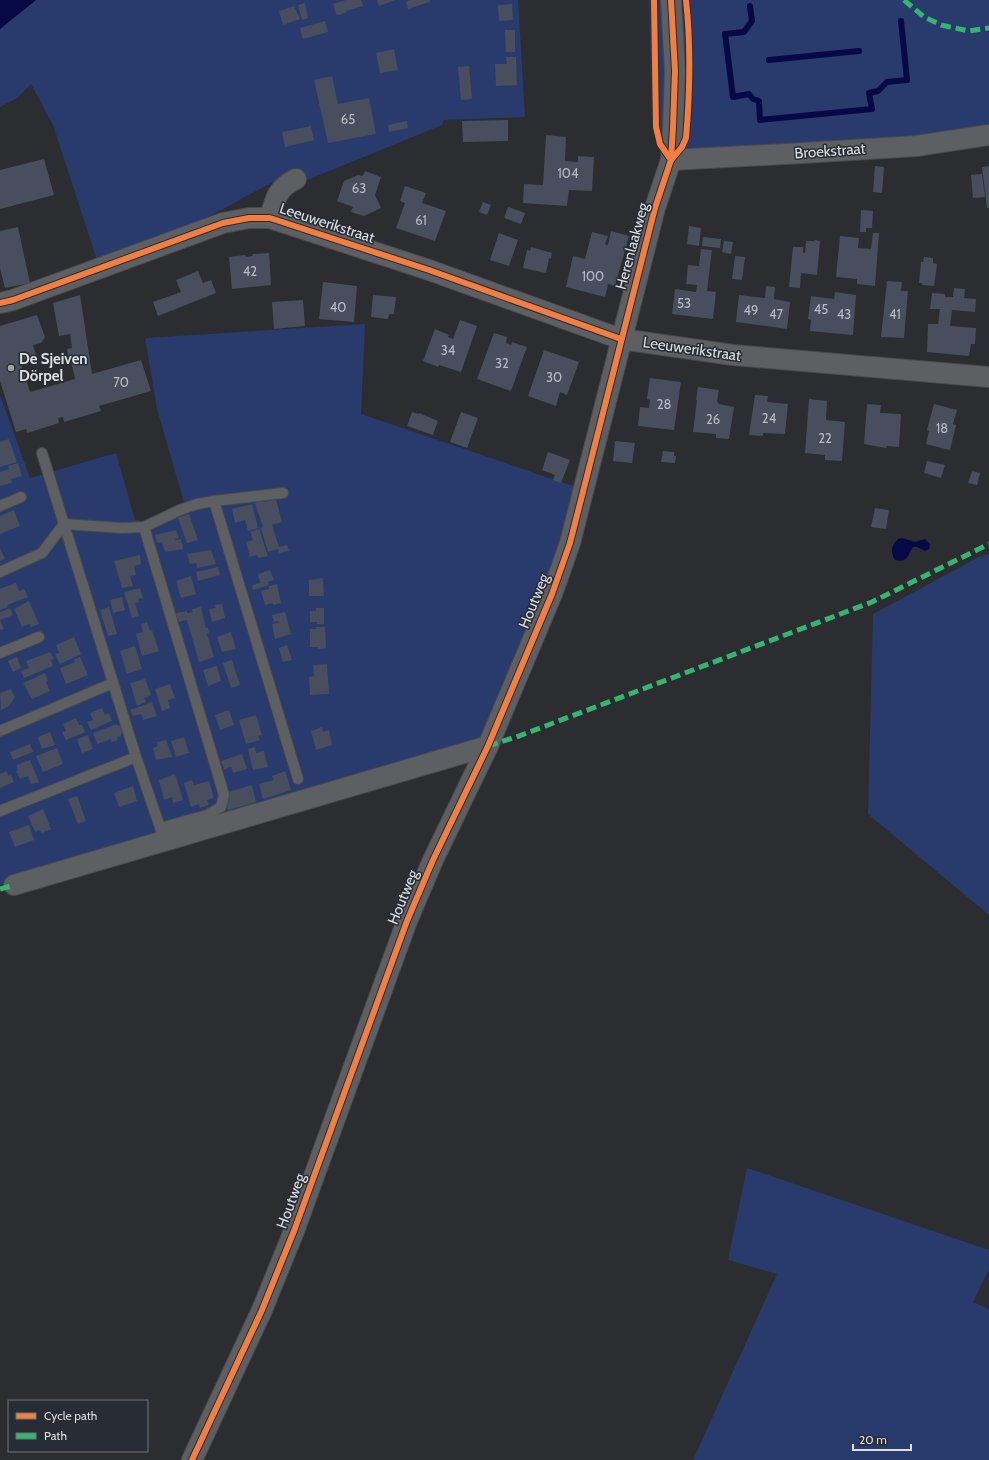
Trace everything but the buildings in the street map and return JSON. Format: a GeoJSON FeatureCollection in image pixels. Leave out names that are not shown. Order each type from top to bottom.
{"type":"FeatureCollection","features":[{"type":"Feature","properties":{"kind":"street","name":"Herenlaakweg"},"geometry":{"type":"LineString","coordinates":[[621,339],[655,208],[671,160],[674,127],[675,71],[670,0]]}},
{"type":"Feature","properties":{"kind":"street","name":"Broekstraat"},"geometry":{"type":"LineString","coordinates":[[671,160],[916,146],[989,135]]}},
{"type":"Feature","properties":{"kind":"street","name":"Leeuwerikstraat"},"geometry":{"type":"LineString","coordinates":[[270,218],[275,199],[281,189],[296,179]]}},
{"type":"Feature","properties":{"kind":"street","name":"Leeuwerikstraat"},"geometry":{"type":"LineString","coordinates":[[0,303],[13,300],[223,223],[249,218],[270,218],[430,270],[621,339],[733,355],[989,377]]}},
{"type":"Feature","properties":{"kind":"street","name":"Houtweg"},"geometry":{"type":"LineString","coordinates":[[192,1460],[262,1310],[294,1231],[407,921],[419,892],[488,746],[552,594],[577,518],[621,339]]}},
{"type":"Feature","properties":{"kind":"street"},"geometry":{"type":"LineString","coordinates":[[14,885],[162,834],[488,746]]}},
{"type":"Feature","properties":{"kind":"lane"},"geometry":{"type":"LineString","coordinates":[[42,453],[136,757],[162,834],[207,815],[221,807],[224,795],[144,527]]}},
{"type":"Feature","properties":{"kind":"lane"},"geometry":{"type":"LineString","coordinates":[[64,524],[122,528],[144,527],[180,510],[197,504],[283,493]]}},
{"type":"Feature","properties":{"kind":"lane"},"geometry":{"type":"LineString","coordinates":[[0,506],[21,497]]}},
{"type":"Feature","properties":{"kind":"lane"},"geometry":{"type":"LineString","coordinates":[[214,501],[298,779]]}},
{"type":"Feature","properties":{"kind":"lane"},"geometry":{"type":"LineString","coordinates":[[0,572],[42,553],[64,524]]}},
{"type":"Feature","properties":{"kind":"lane"},"geometry":{"type":"LineString","coordinates":[[0,653],[39,637]]}},
{"type":"Feature","properties":{"kind":"lane"},"geometry":{"type":"LineString","coordinates":[[0,731],[113,683]]}},
{"type":"Feature","properties":{"kind":"lane"},"geometry":{"type":"LineString","coordinates":[[0,811],[136,757]]}},
{"type":"Feature","properties":{"kind":"shaded area"},"geometry":{"type":"Polygon","coordinates":[[[0,0],[36,0],[0,29],[0,0]]]}},
{"type":"Feature","properties":{"kind":"shaded area"},"geometry":{"type":"Polygon","coordinates":[[[36,0],[518,0],[525,117],[444,120],[442,125],[295,185],[290,175],[197,222],[97,260],[53,125],[31,84],[17,98],[0,107],[0,29],[36,0]]]}},
{"type":"Feature","properties":{"kind":"shaded area"},"geometry":{"type":"Polygon","coordinates":[[[649,0],[989,0],[989,129],[781,150],[780,144],[755,145],[755,152],[691,151],[652,128],[649,0]]]}},
{"type":"Feature","properties":{"kind":"shaded area"},"geometry":{"type":"Polygon","coordinates":[[[365,324],[361,414],[576,487],[563,537],[534,614],[480,742],[0,885],[0,395],[30,478],[116,453],[135,520],[144,521],[184,502],[157,409],[145,338],[365,324]]]}},
{"type":"Feature","properties":{"kind":"shaded area"},"geometry":{"type":"Polygon","coordinates":[[[902,538],[915,542],[925,539],[930,544],[929,549],[925,551],[917,547],[913,547],[905,560],[895,560],[892,554],[893,547],[898,539],[902,538]]]}},
{"type":"Feature","properties":{"kind":"shaded area"},"geometry":{"type":"Polygon","coordinates":[[[989,554],[989,915],[868,814],[873,614],[979,557],[989,554]]]}},
{"type":"Feature","properties":{"kind":"shaded area"},"geometry":{"type":"Polygon","coordinates":[[[747,1168],[989,1250],[989,1269],[973,1302],[989,1309],[989,1460],[693,1460],[777,1274],[728,1260],[747,1168]]]}},
{"type":"Feature","properties":{"kind":"waterway"},"geometry":{"type":"LineString","coordinates":[[750,6],[752,21],[744,32],[725,34],[733,97],[749,94],[753,99],[759,101],[760,120],[872,109],[869,93],[878,91],[887,82],[907,80],[901,21]]}},
{"type":"Feature","properties":{"kind":"waterway"},"geometry":{"type":"LineString","coordinates":[[769,60],[859,51]]}},
{"type":"Feature","properties":{"kind":"marked path"},"geometry":{"type":"LineString","coordinates":[[904,0],[924,17],[941,25],[969,31],[989,28]]}},
{"type":"Feature","properties":{"kind":"marked path"},"geometry":{"type":"LineString","coordinates":[[488,746],[519,736],[872,602],[989,544]]}},
{"type":"Feature","properties":{"kind":"marked path"},"geometry":{"type":"LineString","coordinates":[[0,889],[14,885]]}},
{"type":"Feature","properties":{"kind":"cycle path"},"geometry":{"type":"LineString","coordinates":[[654,0],[656,127],[660,144],[671,160]]}},
{"type":"Feature","properties":{"kind":"cycle path"},"geometry":{"type":"LineString","coordinates":[[192,1460],[262,1310],[294,1231],[407,921],[433,860],[488,746],[552,594],[570,543],[655,208],[671,160],[675,71],[671,0]]}},
{"type":"Feature","properties":{"kind":"cycle path"},"geometry":{"type":"LineString","coordinates":[[671,160],[682,147],[686,138],[689,69],[689,34],[686,0]]}},
{"type":"Feature","properties":{"kind":"cycle path"},"geometry":{"type":"LineString","coordinates":[[0,303],[13,300],[223,223],[249,218],[270,218],[429,270],[621,339]]}},
{"type":"Feature","properties":{"kind":"place","name":"De Sjeiven Dörpel"},"geometry":{"type":"Point","coordinates":[11,368]}}]}
